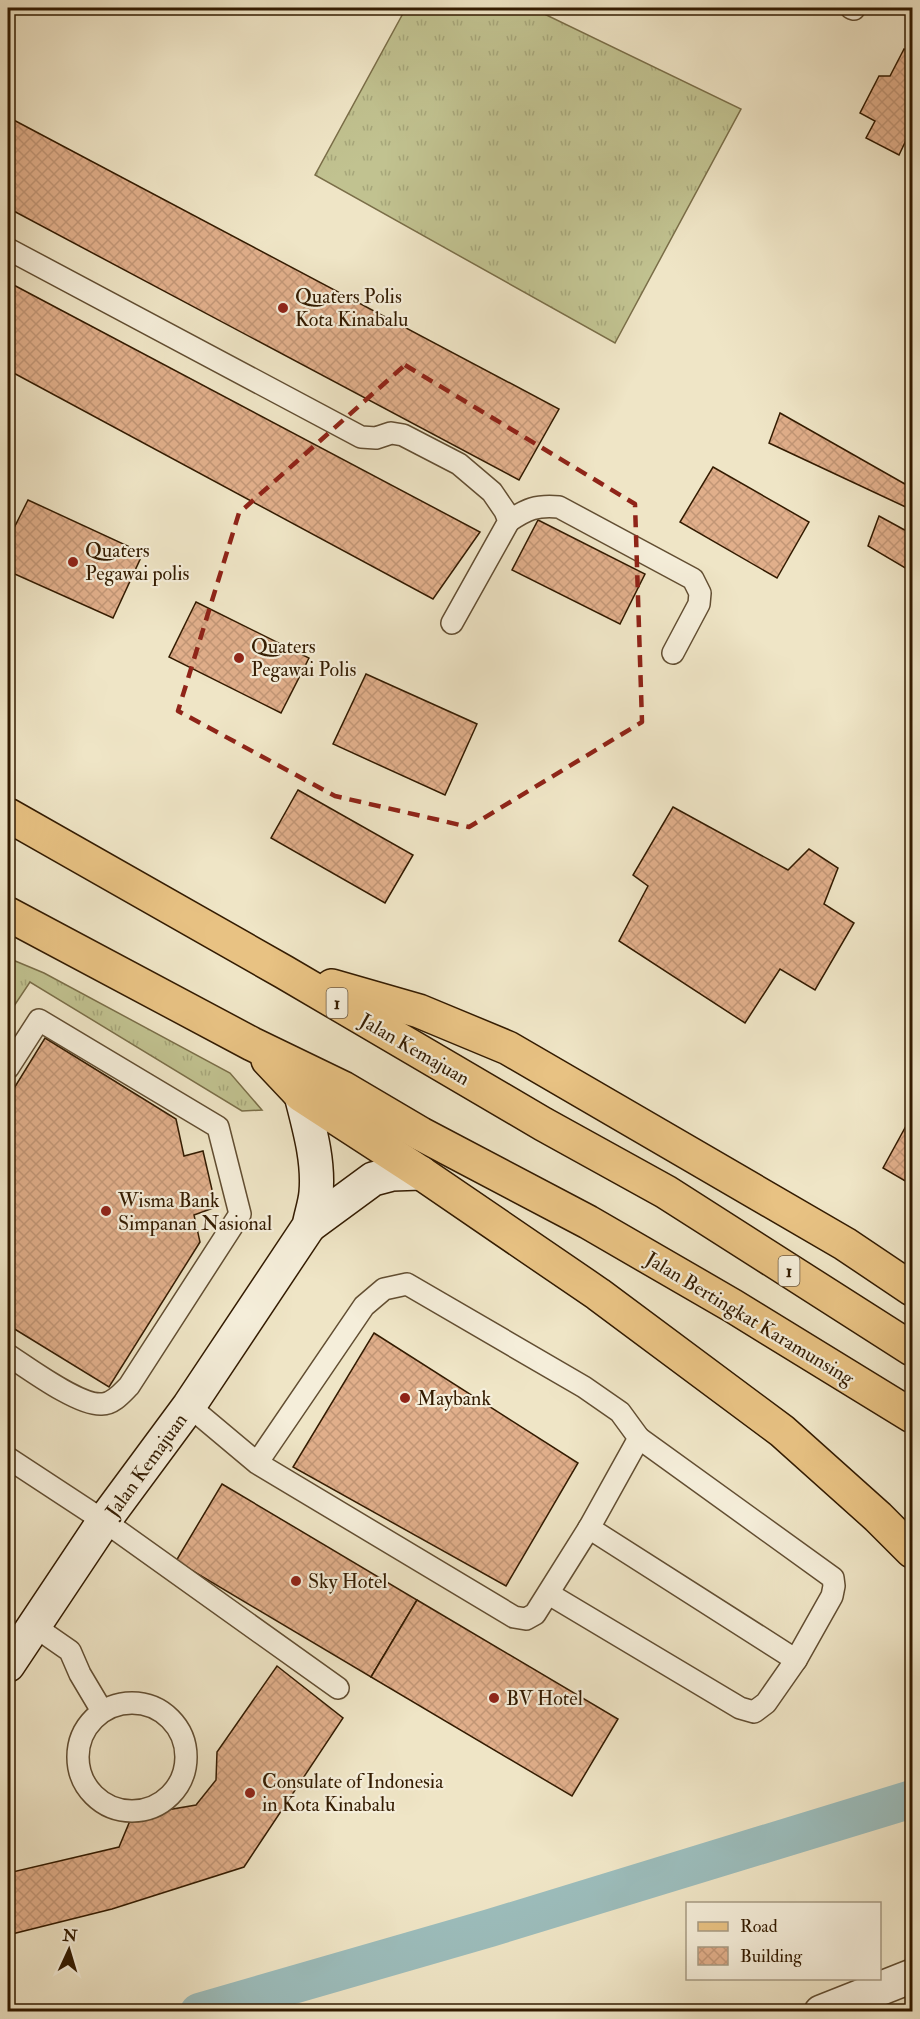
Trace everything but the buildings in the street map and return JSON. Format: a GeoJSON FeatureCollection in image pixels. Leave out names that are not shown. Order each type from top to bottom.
{"type":"FeatureCollection","features":[{"type":"Feature","properties":{"kind":"main road","name":"Jalan Kemajuan"},"geometry":{"type":"LineString","coordinates":[[8,815],[285,972],[543,1124],[666,1192],[912,1348]]}},
{"type":"Feature","properties":{"kind":"main road"},"geometry":{"type":"LineString","coordinates":[[8,914],[252,1044],[301,1095],[421,1173],[598,1294],[782,1431],[878,1517],[912,1551]]}},
{"type":"Feature","properties":{"kind":"main road"},"geometry":{"type":"LineString","coordinates":[[285,972],[419,1011],[508,1048],[845,1244],[912,1288]]}},
{"type":"Feature","properties":{"kind":"main road","name":"Jalan Bertingkat Karamunsing"},"geometry":{"type":"LineString","coordinates":[[252,1044],[343,1088],[421,1134],[588,1222],[733,1306],[912,1416]]}},
{"type":"Feature","properties":{"kind":"street","name":"Jalan Kemajuan"},"geometry":{"type":"LineString","coordinates":[[8,1665],[105,1521],[189,1406],[309,1226],[316,1193],[315,1162],[313,1143],[301,1095]]}},
{"type":"Feature","properties":{"kind":"street"},"geometry":{"type":"LineString","coordinates":[[309,1226],[373,1179],[392,1174],[421,1173]]}},
{"type":"Feature","properties":{"kind":"street"},"geometry":{"type":"LineString","coordinates":[[821,2012],[862,2003],[912,1976]]}},
{"type":"Feature","properties":{"kind":"lane"},"geometry":{"type":"LineString","coordinates":[[8,249],[361,437],[376,438],[391,433],[403,435],[459,464],[492,492],[509,520]]}},
{"type":"Feature","properties":{"kind":"lane"},"geometry":{"type":"LineString","coordinates":[[452,623],[509,520],[526,510],[543,506],[559,507],[693,579],[700,593],[699,604],[673,653]]}},
{"type":"Feature","properties":{"kind":"lane"},"geometry":{"type":"LineString","coordinates":[[8,1068],[39,1020],[218,1127],[240,1214],[129,1386],[117,1398],[103,1404],[81,1400],[8,1355]]}},
{"type":"Feature","properties":{"kind":"lane"},"geometry":{"type":"LineString","coordinates":[[257,1463],[364,1306],[384,1289],[407,1284],[584,1387],[620,1412],[639,1438],[833,1578],[834,1586],[832,1596],[796,1660],[766,1703],[754,1712],[740,1708],[549,1594]]}},
{"type":"Feature","properties":{"kind":"lane"},"geometry":{"type":"LineString","coordinates":[[189,1406],[257,1463],[514,1617],[526,1619],[536,1614],[549,1594],[590,1528],[639,1438]]}},
{"type":"Feature","properties":{"kind":"lane"},"geometry":{"type":"LineString","coordinates":[[8,1458],[105,1521],[338,1688]]}},
{"type":"Feature","properties":{"kind":"lane"},"geometry":{"type":"LineString","coordinates":[[590,1528],[796,1660]]}},
{"type":"Feature","properties":{"kind":"lane"},"geometry":{"type":"LineString","coordinates":[[34,1626],[70,1652],[102,1711]]}},
{"type":"Feature","properties":{"kind":"lane"},"geometry":{"type":"LineString","coordinates":[[138,1703],[156,1708],[171,1719],[182,1733],[187,1751],[186,1769],[178,1787],[166,1800],[150,1809],[132,1812],[115,1809],[99,1801],[88,1788],[80,1773],[77,1756],[81,1738],[89,1723],[102,1711],[119,1704],[138,1703]]}},
{"type":"Feature","properties":{"kind":"highlighted area"},"geometry":{"type":"Polygon","coordinates":[[[405,365],[635,504],[642,722],[469,827],[335,796],[178,711],[239,513],[405,365]]]}},
{"type":"Feature","properties":{"kind":"green space"},"geometry":{"type":"Polygon","coordinates":[[[406,8],[532,8],[741,109],[615,343],[315,175],[406,8]]]}},
{"type":"Feature","properties":{"kind":"green space"},"geometry":{"type":"Polygon","coordinates":[[[8,958],[44,973],[230,1073],[262,1110],[242,1111],[30,982],[8,1015],[8,958]]]}},
{"type":"Feature","properties":{"kind":"waterway"},"geometry":{"type":"LineString","coordinates":[[199,2012],[490,1928],[912,1799]]}},
{"type":"Feature","properties":{"kind":"place","name":"Quaters Polis Kota Kinabalu"},"geometry":{"type":"Point","coordinates":[283,308]}},
{"type":"Feature","properties":{"kind":"place","name":"Quaters Pegawai polis"},"geometry":{"type":"Point","coordinates":[73,562]}},
{"type":"Feature","properties":{"kind":"place","name":"Quaters Pegawai Polis"},"geometry":{"type":"Point","coordinates":[239,658]}},
{"type":"Feature","properties":{"kind":"place","name":"Wisma Bank Simpanan Nasional"},"geometry":{"type":"Point","coordinates":[106,1211]}},
{"type":"Feature","properties":{"kind":"place","name":"Maybank"},"geometry":{"type":"Point","coordinates":[405,1398]}},
{"type":"Feature","properties":{"kind":"place","name":"Sky Hotel"},"geometry":{"type":"Point","coordinates":[296,1581]}},
{"type":"Feature","properties":{"kind":"place","name":"BV Hotel"},"geometry":{"type":"Point","coordinates":[494,1698]}},
{"type":"Feature","properties":{"kind":"place","name":"Consulate of Indonesia in Kota Kinabalu"},"geometry":{"type":"Point","coordinates":[250,1793]}}]}
